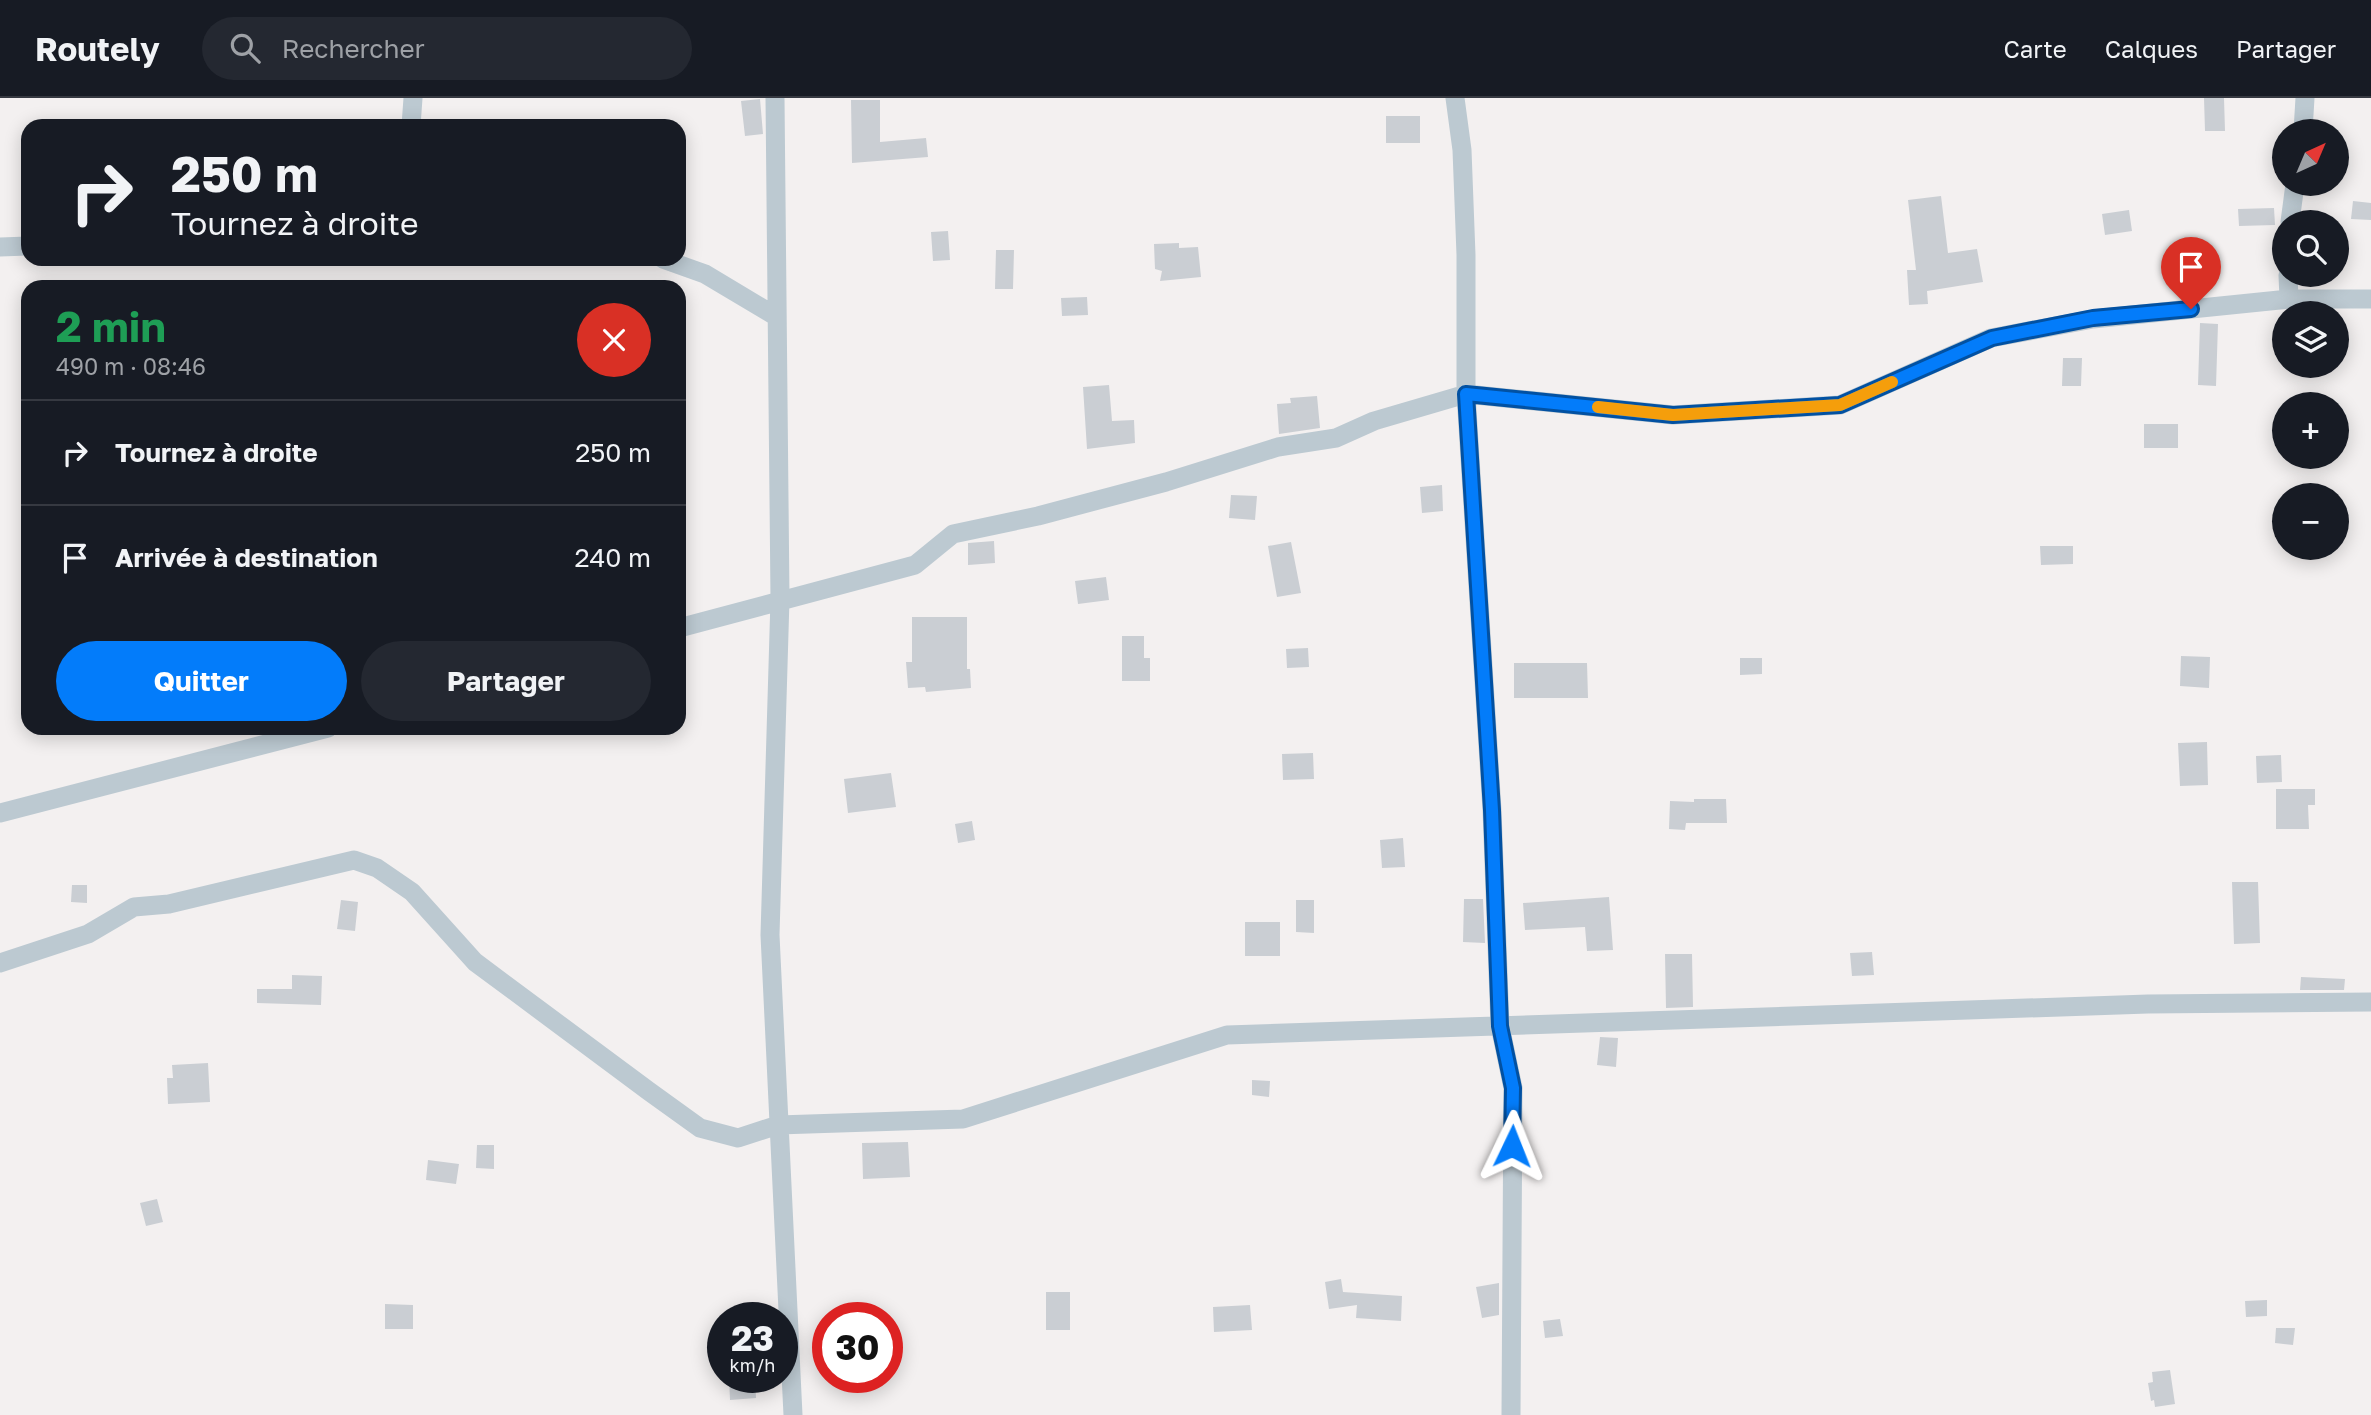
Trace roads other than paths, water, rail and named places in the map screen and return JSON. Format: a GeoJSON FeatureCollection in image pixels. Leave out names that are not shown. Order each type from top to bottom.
{"type":"FeatureCollection","features":[{"type":"Feature","properties":{"kind":"street"},"geometry":{"type":"LineString","coordinates":[[412,119],[413,98]]}},
{"type":"Feature","properties":{"kind":"street"},"geometry":{"type":"LineString","coordinates":[[775,98],[780,599],[770,935],[793,1415]]}},
{"type":"Feature","properties":{"kind":"street"},"geometry":{"type":"LineString","coordinates":[[1455,98],[1462,150],[1466,394],[1492,810],[1500,1026],[1513,1088],[1511,1415]]}},
{"type":"Feature","properties":{"kind":"street"},"geometry":{"type":"LineString","coordinates":[[2304,119],[2305,98]]}},
{"type":"Feature","properties":{"kind":"street"},"geometry":{"type":"LineString","coordinates":[[0,247],[21,246]]}},
{"type":"Feature","properties":{"kind":"street"},"geometry":{"type":"LineString","coordinates":[[683,266],[705,274],[777,317]]}},
{"type":"Feature","properties":{"kind":"street"},"geometry":{"type":"LineString","coordinates":[[2288,287],[2289,299]]}},
{"type":"Feature","properties":{"kind":"street"},"geometry":{"type":"LineString","coordinates":[[686,626],[915,565],[953,534],[1038,516],[1166,482],[1278,447],[1336,438],[1374,421],[1466,394],[1673,415],[1840,405],[1992,338],[2093,318],[2289,299],[2371,299]]}},
{"type":"Feature","properties":{"kind":"street"},"geometry":{"type":"LineString","coordinates":[[0,813],[301,735]]}},
{"type":"Feature","properties":{"kind":"street"},"geometry":{"type":"LineString","coordinates":[[0,963],[88,934],[134,907],[169,904],[354,860],[377,868],[412,892],[475,962],[700,1128],[738,1138],[778,1125],[963,1119],[1227,1035],[2134,1004],[2371,1002]]}}]}
